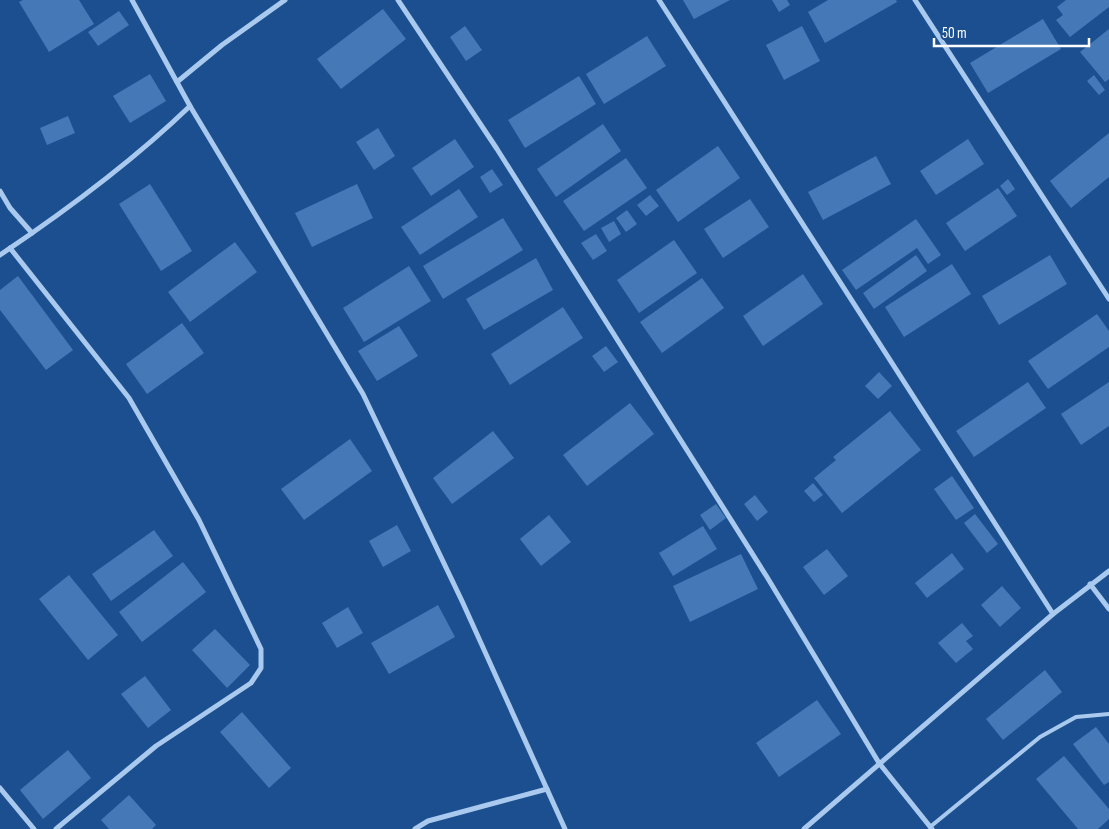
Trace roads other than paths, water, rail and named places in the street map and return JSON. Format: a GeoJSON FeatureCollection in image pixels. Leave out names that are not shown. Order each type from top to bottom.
{"type":"FeatureCollection","features":[{"type":"Feature","properties":{"kind":"street"},"geometry":{"type":"LineString","coordinates":[[132,0],[190,106],[362,394],[462,601],[566,829]]}},
{"type":"Feature","properties":{"kind":"street"},"geometry":{"type":"LineString","coordinates":[[177,82],[222,45],[285,0]]}},
{"type":"Feature","properties":{"kind":"street"},"geometry":{"type":"LineString","coordinates":[[398,0],[497,149],[767,577],[879,763],[931,828]]}},
{"type":"Feature","properties":{"kind":"street"},"geometry":{"type":"LineString","coordinates":[[659,0],[1053,614]]}},
{"type":"Feature","properties":{"kind":"street"},"geometry":{"type":"LineString","coordinates":[[915,0],[1109,299]]}},
{"type":"Feature","properties":{"kind":"street"},"geometry":{"type":"LineString","coordinates":[[0,254],[104,180],[157,138],[190,106]]}},
{"type":"Feature","properties":{"kind":"street"},"geometry":{"type":"LineString","coordinates":[[0,191],[10,208],[32,233]]}},
{"type":"Feature","properties":{"kind":"street"},"geometry":{"type":"LineString","coordinates":[[10,248],[130,398],[199,520],[261,649],[261,668],[251,682],[156,746],[56,829]]}},
{"type":"Feature","properties":{"kind":"street"},"geometry":{"type":"LineString","coordinates":[[804,829],[1053,614],[1109,571]]}},
{"type":"Feature","properties":{"kind":"street"},"geometry":{"type":"LineString","coordinates":[[1090,584],[1109,609]]}},
{"type":"Feature","properties":{"kind":"street"},"geometry":{"type":"LineString","coordinates":[[0,788],[34,829]]}},
{"type":"Feature","properties":{"kind":"street"},"geometry":{"type":"LineString","coordinates":[[415,829],[428,822],[547,789]]}},
{"type":"Feature","properties":{"kind":"lane"},"geometry":{"type":"LineString","coordinates":[[931,828],[1040,737],[1076,717],[1109,714]]}}]}
